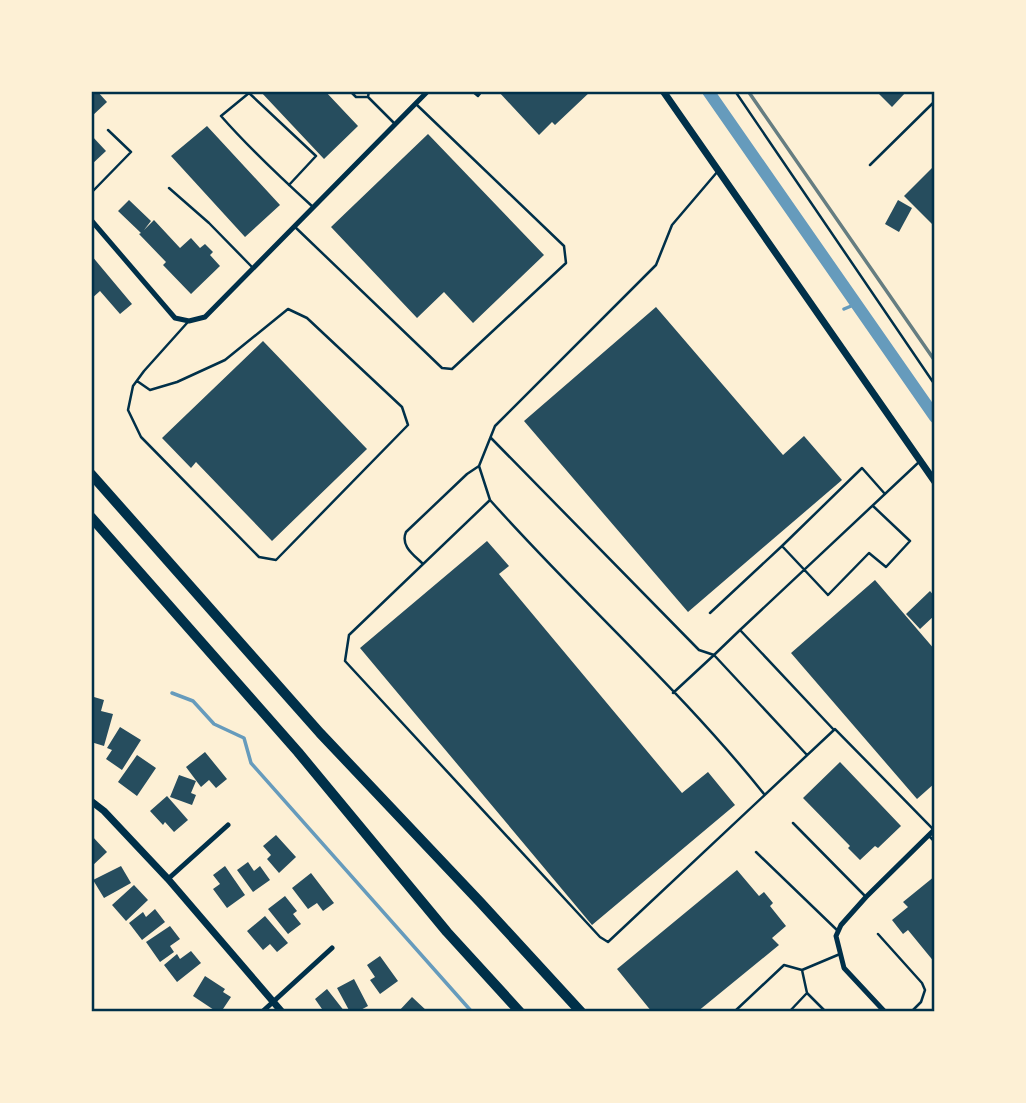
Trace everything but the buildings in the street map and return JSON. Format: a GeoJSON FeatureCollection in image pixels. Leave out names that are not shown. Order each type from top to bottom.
{"type":"FeatureCollection","features":[{"type":"Feature","properties":{"kind":"highway"},"geometry":{"type":"LineString","coordinates":[[91,474],[320,733],[581,1012]]}},
{"type":"Feature","properties":{"kind":"highway"},"geometry":{"type":"LineString","coordinates":[[91,517],[298,752],[447,932],[520,1012]]}},
{"type":"Feature","properties":{"kind":"street"},"geometry":{"type":"LineString","coordinates":[[91,220],[174,318],[190,321],[205,317],[428,91]]}},
{"type":"Feature","properties":{"kind":"street"},"geometry":{"type":"LineString","coordinates":[[663,91],[935,482]]}},
{"type":"Feature","properties":{"kind":"street"},"geometry":{"type":"LineString","coordinates":[[91,801],[104,811],[168,879],[282,1012]]}},
{"type":"Feature","properties":{"kind":"street"},"geometry":{"type":"LineString","coordinates":[[168,879],[228,825]]}},
{"type":"Feature","properties":{"kind":"street"},"geometry":{"type":"LineString","coordinates":[[885,1012],[844,968],[836,936],[841,925],[866,897],[932,831]]}},
{"type":"Feature","properties":{"kind":"street"},"geometry":{"type":"LineString","coordinates":[[262,1012],[332,948]]}},
{"type":"Feature","properties":{"kind":"lane"},"geometry":{"type":"LineString","coordinates":[[350,91],[362,99],[368,97]]}},
{"type":"Feature","properties":{"kind":"lane"},"geometry":{"type":"LineString","coordinates":[[368,97],[369,91]]}},
{"type":"Feature","properties":{"kind":"lane"},"geometry":{"type":"LineString","coordinates":[[472,91],[478,96],[482,91]]}},
{"type":"Feature","properties":{"kind":"lane"},"geometry":{"type":"LineString","coordinates":[[735,91],[935,385]]}},
{"type":"Feature","properties":{"kind":"lane"},"geometry":{"type":"LineString","coordinates":[[289,185],[316,156],[249,93],[221,116],[249,147],[289,185],[313,207]]}},
{"type":"Feature","properties":{"kind":"lane"},"geometry":{"type":"LineString","coordinates":[[368,97],[395,124]]}},
{"type":"Feature","properties":{"kind":"lane"},"geometry":{"type":"LineString","coordinates":[[870,165],[935,101]]}},
{"type":"Feature","properties":{"kind":"lane"},"geometry":{"type":"LineString","coordinates":[[294,226],[442,368],[452,369],[566,263],[564,246],[416,104]]}},
{"type":"Feature","properties":{"kind":"lane"},"geometry":{"type":"LineString","coordinates":[[91,193],[131,152],[108,130]]}},
{"type":"Feature","properties":{"kind":"lane"},"geometry":{"type":"LineString","coordinates":[[423,564],[405,545],[406,532],[467,474],[479,466],[495,426],[656,265],[672,225],[718,170]]}},
{"type":"Feature","properties":{"kind":"lane"},"geometry":{"type":"LineString","coordinates":[[169,188],[209,223],[253,268]]}},
{"type":"Feature","properties":{"kind":"lane"},"geometry":{"type":"LineString","coordinates":[[137,381],[150,390],[177,382],[225,360],[288,309],[307,318],[402,407],[408,425],[276,560],[259,557],[141,437],[128,410],[133,386],[137,381],[190,321]]}},
{"type":"Feature","properties":{"kind":"lane"},"geometry":{"type":"LineString","coordinates":[[490,437],[699,650],[714,655],[807,755]]}},
{"type":"Feature","properties":{"kind":"lane"},"geometry":{"type":"LineString","coordinates":[[673,692],[920,461]]}},
{"type":"Feature","properties":{"kind":"lane"},"geometry":{"type":"LineString","coordinates":[[479,466],[490,500],[530,545],[728,749],[765,795]]}},
{"type":"Feature","properties":{"kind":"lane"},"geometry":{"type":"LineString","coordinates":[[710,613],[862,468],[885,494]]}},
{"type":"Feature","properties":{"kind":"lane"},"geometry":{"type":"LineString","coordinates":[[490,500],[349,635],[345,662],[600,937],[608,942],[834,730]]}},
{"type":"Feature","properties":{"kind":"lane"},"geometry":{"type":"LineString","coordinates":[[782,547],[828,595],[869,553],[887,567],[910,541],[873,506]]}},
{"type":"Feature","properties":{"kind":"lane"},"geometry":{"type":"LineString","coordinates":[[740,630],[932,831],[935,842]]}},
{"type":"Feature","properties":{"kind":"lane"},"geometry":{"type":"LineString","coordinates":[[793,823],[866,897]]}},
{"type":"Feature","properties":{"kind":"lane"},"geometry":{"type":"LineString","coordinates":[[756,852],[838,931]]}},
{"type":"Feature","properties":{"kind":"lane"},"geometry":{"type":"LineString","coordinates":[[878,934],[925,990],[921,1002],[911,1012]]}},
{"type":"Feature","properties":{"kind":"lane"},"geometry":{"type":"LineString","coordinates":[[734,1012],[784,965],[802,970],[840,954]]}},
{"type":"Feature","properties":{"kind":"lane"},"geometry":{"type":"LineString","coordinates":[[802,970],[807,993],[826,1012]]}},
{"type":"Feature","properties":{"kind":"lane"},"geometry":{"type":"LineString","coordinates":[[789,1012],[807,993]]}},
{"type":"Feature","properties":{"kind":"waterway"},"geometry":{"type":"LineString","coordinates":[[708,91],[935,417]]}},
{"type":"Feature","properties":{"kind":"waterway"},"geometry":{"type":"LineString","coordinates":[[844,309],[856,304]]}},
{"type":"Feature","properties":{"kind":"waterway"},"geometry":{"type":"LineString","coordinates":[[172,693],[193,701],[214,724],[244,738],[251,763],[472,1012]]}},
{"type":"Feature","properties":{"kind":"railway"},"geometry":{"type":"LineString","coordinates":[[748,91],[935,361]]}}]}
